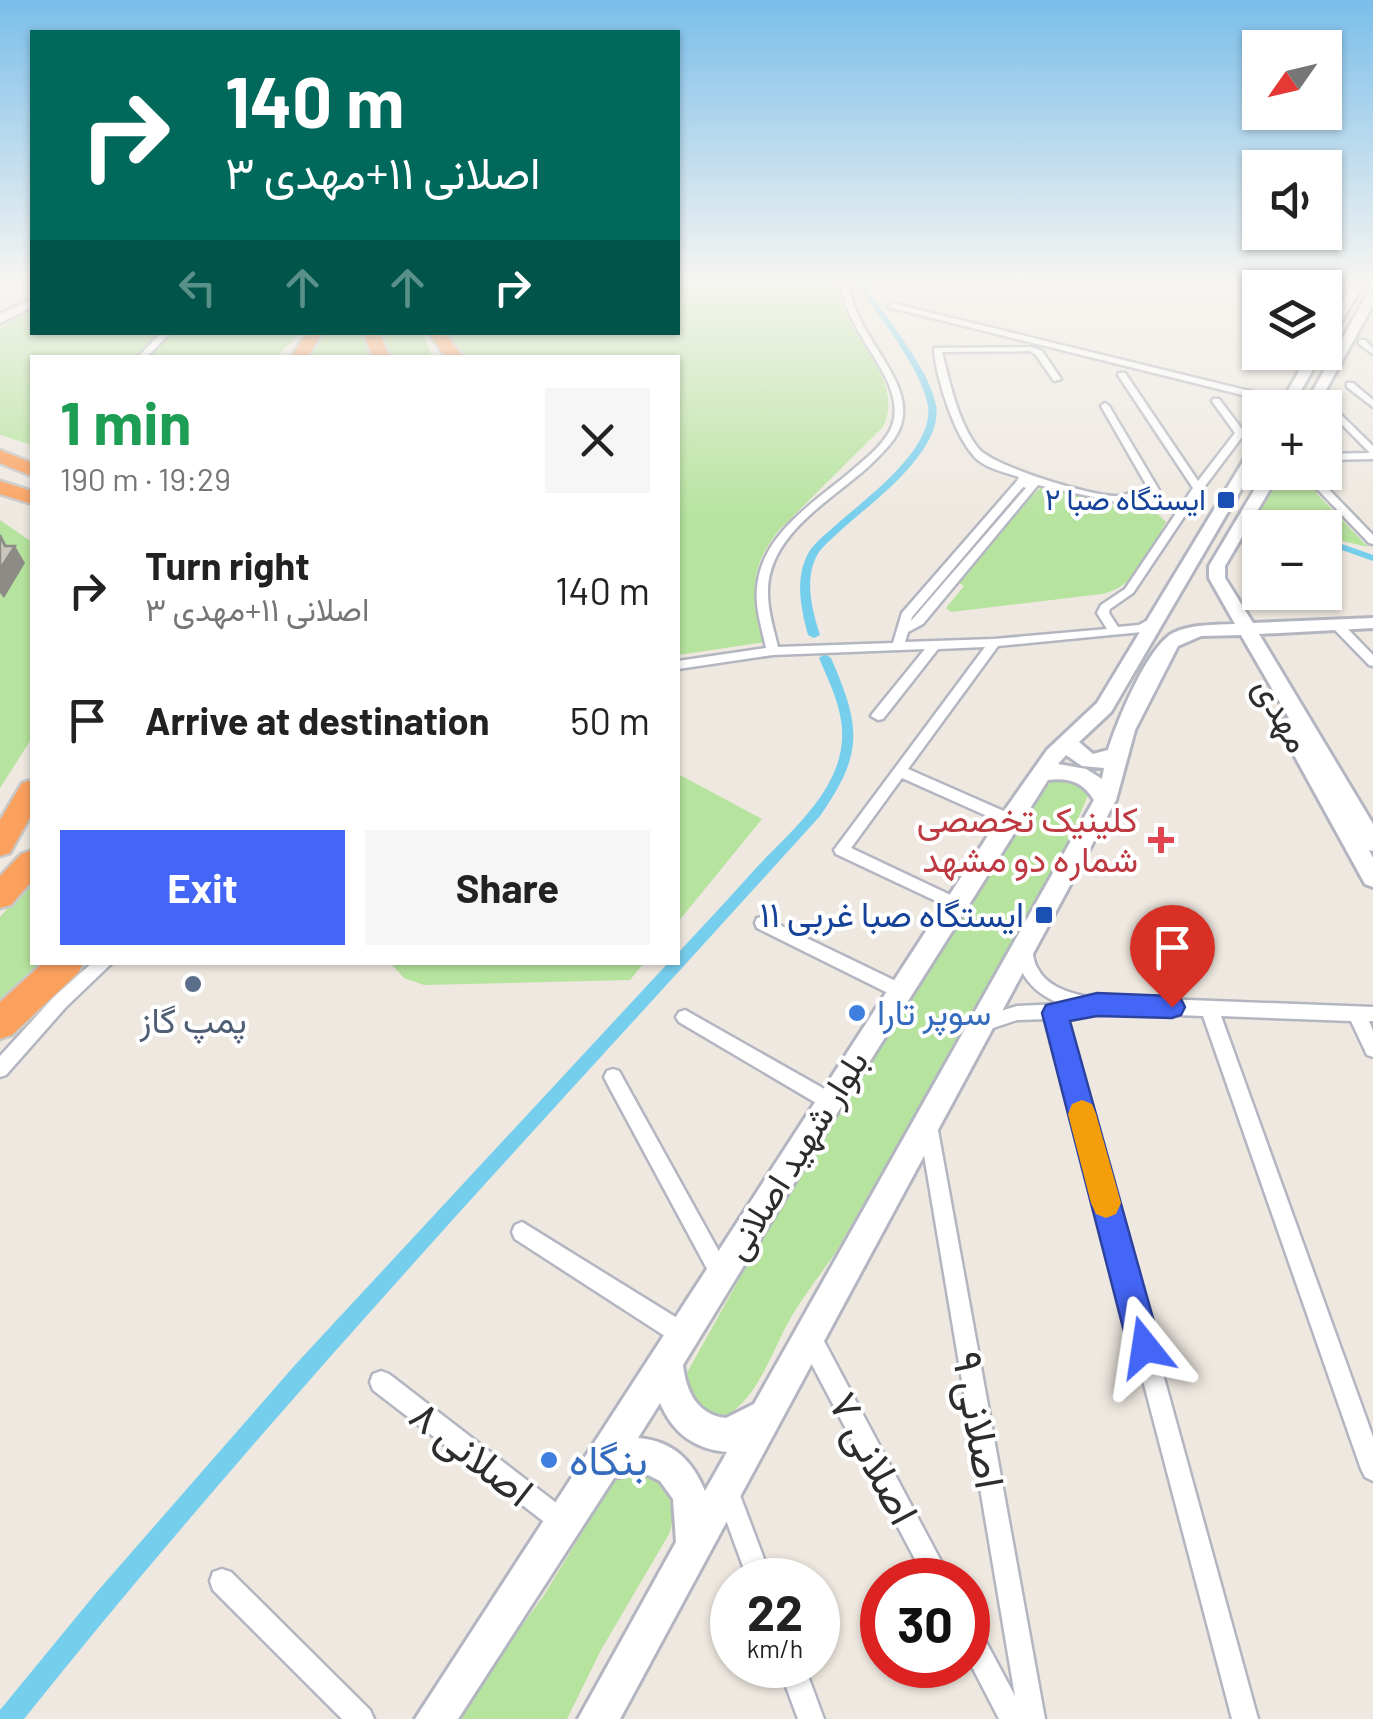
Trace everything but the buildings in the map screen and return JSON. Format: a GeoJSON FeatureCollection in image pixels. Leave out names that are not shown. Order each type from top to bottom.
{"type":"FeatureCollection","features":[{"type":"Feature","properties":{"kind":"highway"},"geometry":{"type":"LineString","coordinates":[[0,456],[30,482]]}},
{"type":"Feature","properties":{"kind":"highway"},"geometry":{"type":"LineString","coordinates":[[0,464],[30,483]]}},
{"type":"Feature","properties":{"kind":"highway"},"geometry":{"type":"LineString","coordinates":[[0,486],[30,484]]}},
{"type":"Feature","properties":{"kind":"highway"},"geometry":{"type":"LineString","coordinates":[[0,495],[30,485]]}},
{"type":"Feature","properties":{"kind":"highway"},"geometry":{"type":"LineString","coordinates":[[0,844],[30,793]]}},
{"type":"Feature","properties":{"kind":"highway"},"geometry":{"type":"LineString","coordinates":[[0,896],[30,864]]}},
{"type":"Feature","properties":{"kind":"highway"},"geometry":{"type":"LineString","coordinates":[[0,1024],[64,965]]}},
{"type":"Feature","properties":{"kind":"main road"},"geometry":{"type":"LineString","coordinates":[[1320,390],[1338,358]]}},
{"type":"Feature","properties":{"kind":"main road","name":"بلوار شهید اصلانی"},"geometry":{"type":"LineString","coordinates":[[1206,559],[1242,483]]}},
{"type":"Feature","properties":{"kind":"main road","name":"بلوار شهید اصلانی"},"geometry":{"type":"LineString","coordinates":[[435,1719],[602,1465],[1010,820],[1068,740],[1104,707],[1155,620],[1259,490]]}},
{"type":"Feature","properties":{"kind":"main road","name":"مهدی"},"geometry":{"type":"LineString","coordinates":[[1206,559],[1373,878]]}},
{"type":"Feature","properties":{"kind":"main road","name":"مهدی"},"geometry":{"type":"LineString","coordinates":[[1206,559],[1206,587],[1241,629],[1373,842]]}},
{"type":"Feature","properties":{"kind":"main road"},"geometry":{"type":"LineString","coordinates":[[598,1719],[1105,800],[1115,778],[1117,754],[1169,645],[1186,634],[1373,623]]}},
{"type":"Feature","properties":{"kind":"main road"},"geometry":{"type":"LineString","coordinates":[[1068,740],[1071,750],[1082,758],[1110,760],[1117,754]]}},
{"type":"Feature","properties":{"kind":"main road"},"geometry":{"type":"LineString","coordinates":[[1042,774],[1056,770],[1088,778],[1100,788],[1105,800]]}},
{"type":"Feature","properties":{"kind":"main road"},"geometry":{"type":"LineString","coordinates":[[674,1346],[666,1378],[682,1415],[698,1428],[734,1434],[752,1427],[766,1414]]}},
{"type":"Feature","properties":{"kind":"main road"},"geometry":{"type":"LineString","coordinates":[[602,1465],[637,1453],[655,1456],[671,1466],[692,1502],[692,1548]]}},
{"type":"Feature","properties":{"kind":"street"},"geometry":{"type":"LineString","coordinates":[[773,651],[762,592],[764,570],[782,539],[871,460],[898,424],[900,408],[894,388],[877,358]]}},
{"type":"Feature","properties":{"kind":"street"},"geometry":{"type":"LineString","coordinates":[[938,358],[975,452],[984,461],[1029,482],[1116,499],[1154,490],[1105,406]]}},
{"type":"Feature","properties":{"kind":"street"},"geometry":{"type":"LineString","coordinates":[[1043,358],[1056,379]]}},
{"type":"Feature","properties":{"kind":"street"},"geometry":{"type":"LineString","coordinates":[[1109,358],[1226,386],[1224,390],[1242,394]]}},
{"type":"Feature","properties":{"kind":"street"},"geometry":{"type":"LineString","coordinates":[[1122,375],[1198,488]]}},
{"type":"Feature","properties":{"kind":"street"},"geometry":{"type":"LineString","coordinates":[[1350,385],[1373,404]]}},
{"type":"Feature","properties":{"kind":"street"},"geometry":{"type":"LineString","coordinates":[[1114,631],[1103,613],[1105,606],[1130,590],[1240,433],[1216,401]]}},
{"type":"Feature","properties":{"kind":"street"},"geometry":{"type":"LineString","coordinates":[[1342,420],[1373,454]]}},
{"type":"Feature","properties":{"kind":"street"},"geometry":{"type":"LineString","coordinates":[[1342,456],[1373,454]]}},
{"type":"Feature","properties":{"kind":"street"},"geometry":{"type":"LineString","coordinates":[[898,646],[904,629],[919,621],[924,605],[1029,482]]}},
{"type":"Feature","properties":{"kind":"street"},"geometry":{"type":"LineString","coordinates":[[1323,490],[1373,541]]}},
{"type":"Feature","properties":{"kind":"street"},"geometry":{"type":"LineString","coordinates":[[680,665],[773,651],[994,643],[1088,635],[1142,628],[1155,620]]}},
{"type":"Feature","properties":{"kind":"street"},"geometry":{"type":"LineString","coordinates":[[1337,625],[1373,662]]}},
{"type":"Feature","properties":{"kind":"street"},"geometry":{"type":"LineString","coordinates":[[1088,635],[1124,640],[1138,651]]}},
{"type":"Feature","properties":{"kind":"street"},"geometry":{"type":"LineString","coordinates":[[955,904],[842,850],[994,643]]}},
{"type":"Feature","properties":{"kind":"street"},"geometry":{"type":"LineString","coordinates":[[878,716],[935,645]]}},
{"type":"Feature","properties":{"kind":"street"},"geometry":{"type":"LineString","coordinates":[[901,772],[1010,820]]}},
{"type":"Feature","properties":{"kind":"street"},"geometry":{"type":"LineString","coordinates":[[763,923],[900,991]]}},
{"type":"Feature","properties":{"kind":"street"},"geometry":{"type":"LineString","coordinates":[[1025,948],[1025,961],[1045,989],[1061,1000],[1365,1014],[1373,1049]]}},
{"type":"Feature","properties":{"kind":"street"},"geometry":{"type":"LineString","coordinates":[[0,1069],[60,1002],[101,965]]}},
{"type":"Feature","properties":{"kind":"street"},"geometry":{"type":"LineString","coordinates":[[984,1023],[1017,1013],[1055,1013],[1097,1004]]}},
{"type":"Feature","properties":{"kind":"street"},"geometry":{"type":"LineString","coordinates":[[1209,1008],[1373,1469]]}},
{"type":"Feature","properties":{"kind":"street"},"geometry":{"type":"LineString","coordinates":[[1055,1013],[1245,1719]]}},
{"type":"Feature","properties":{"kind":"street"},"geometry":{"type":"LineString","coordinates":[[685,1017],[829,1101]]}},
{"type":"Feature","properties":{"kind":"street"},"geometry":{"type":"LineString","coordinates":[[613,1077],[720,1273]]}},
{"type":"Feature","properties":{"kind":"street","name":"اصلانی ۹"},"geometry":{"type":"LineString","coordinates":[[927,1120],[1032,1719]]}},
{"type":"Feature","properties":{"kind":"street"},"geometry":{"type":"LineString","coordinates":[[522,1232],[674,1346]]}},
{"type":"Feature","properties":{"kind":"street","name":"اصلانی ۷"},"geometry":{"type":"LineString","coordinates":[[809,1336],[927,1558]]}},
{"type":"Feature","properties":{"kind":"street","name":"اصلانی ۸"},"geometry":{"type":"LineString","coordinates":[[381,1382],[564,1524]]}},
{"type":"Feature","properties":{"kind":"street"},"geometry":{"type":"LineString","coordinates":[[726,1486],[752,1558]]}},
{"type":"Feature","properties":{"kind":"street"},"geometry":{"type":"LineString","coordinates":[[222,1581],[362,1719]]}},
{"type":"Feature","properties":{"kind":"street"},"geometry":{"type":"LineString","coordinates":[[990,1676],[1013,1719]]}},
{"type":"Feature","properties":{"kind":"street"},"geometry":{"type":"LineString","coordinates":[[800,1688],[811,1719]]}},
{"type":"Feature","properties":{"kind":"green space"},"geometry":{"type":"Polygon","coordinates":[[[0,358],[30,358],[30,444],[0,435],[0,358]]]}},
{"type":"Feature","properties":{"kind":"green space"},"geometry":{"type":"Polygon","coordinates":[[[680,358],[872,358],[886,388],[888,407],[883,427],[778,531],[768,546],[755,584],[765,642],[680,655],[680,358]]]}},
{"type":"Feature","properties":{"kind":"green space"},"geometry":{"type":"Polygon","coordinates":[[[1044,486],[1120,503],[1145,501],[1166,522],[1141,566],[1114,590],[951,612],[946,608],[964,586],[959,583],[1032,494],[1044,486]]]}},
{"type":"Feature","properties":{"kind":"green space"},"geometry":{"type":"Polygon","coordinates":[[[1274,490],[1318,490],[1316,493],[1332,510],[1260,510],[1274,490]]]}},
{"type":"Feature","properties":{"kind":"green space"},"geometry":{"type":"Polygon","coordinates":[[[0,520],[30,541],[30,741],[0,788],[0,520]]]}},
{"type":"Feature","properties":{"kind":"green space"},"geometry":{"type":"Polygon","coordinates":[[[1342,520],[1368,547],[1342,541],[1342,520]]]}},
{"type":"Feature","properties":{"kind":"green space"},"geometry":{"type":"Polygon","coordinates":[[[1062,774],[1090,791],[1058,864],[834,1255],[793,1314],[753,1390],[743,1403],[716,1421],[699,1415],[683,1380],[743,1272],[771,1211],[1003,844],[1054,778],[1062,774]]]}},
{"type":"Feature","properties":{"kind":"green space"},"geometry":{"type":"Polygon","coordinates":[[[680,775],[762,819],[680,920],[680,775]]]}},
{"type":"Feature","properties":{"kind":"green space"},"geometry":{"type":"Polygon","coordinates":[[[30,882],[30,965],[45,965],[0,1004],[0,917],[30,882]]]}},
{"type":"Feature","properties":{"kind":"green space"},"geometry":{"type":"Polygon","coordinates":[[[392,965],[642,965],[630,980],[424,985],[404,978],[392,965]]]}},
{"type":"Feature","properties":{"kind":"green space"},"geometry":{"type":"Polygon","coordinates":[[[641,1469],[660,1479],[671,1494],[669,1534],[601,1650],[567,1719],[455,1719],[544,1595],[610,1487],[624,1472],[641,1469]]]}},
{"type":"Feature","properties":{"kind":"waterway"},"geometry":{"type":"LineString","coordinates":[[814,635],[805,594],[814,552],[907,464],[931,425],[932,406],[910,358]]}},
{"type":"Feature","properties":{"kind":"waterway"},"geometry":{"type":"LineString","coordinates":[[1342,547],[1373,558]]}},
{"type":"Feature","properties":{"kind":"waterway"},"geometry":{"type":"LineString","coordinates":[[680,959],[815,813],[840,773],[846,755],[847,720],[825,658]]}},
{"type":"Feature","properties":{"kind":"waterway"},"geometry":{"type":"LineString","coordinates":[[9,1719],[202,1485],[675,965]]}},
{"type":"Feature","properties":{"kind":"slow traffic"},"geometry":{"type":"LineString","coordinates":[[1082,1114],[1106,1203]]}},
{"type":"Feature","properties":{"kind":"place","name":"ایستگاه صبا ۲"},"geometry":{"type":"Point","coordinates":[1226,500]}},
{"type":"Feature","properties":{"kind":"place","name":"کلینیک تخصصی شمار‌ه دو مشهد"},"geometry":{"type":"Point","coordinates":[1161,840]}},
{"type":"Feature","properties":{"kind":"place","name":"ایستگاه صبا غربی ۱۱"},"geometry":{"type":"Point","coordinates":[1044,915]}},
{"type":"Feature","properties":{"kind":"place","name":"پمپ گاز"},"geometry":{"type":"Point","coordinates":[193,984]}},
{"type":"Feature","properties":{"kind":"place","name":"سوپر تارا"},"geometry":{"type":"Point","coordinates":[857,1013]}},
{"type":"Feature","properties":{"kind":"place","name":"بنگاه"},"geometry":{"type":"Point","coordinates":[549,1460]}},
{"type":"Feature","properties":{"kind":"route"},"geometry":{"type":"LineString","coordinates":[[1145,1347],[1055,1013],[1097,1004],[1172,1007]]}}]}
